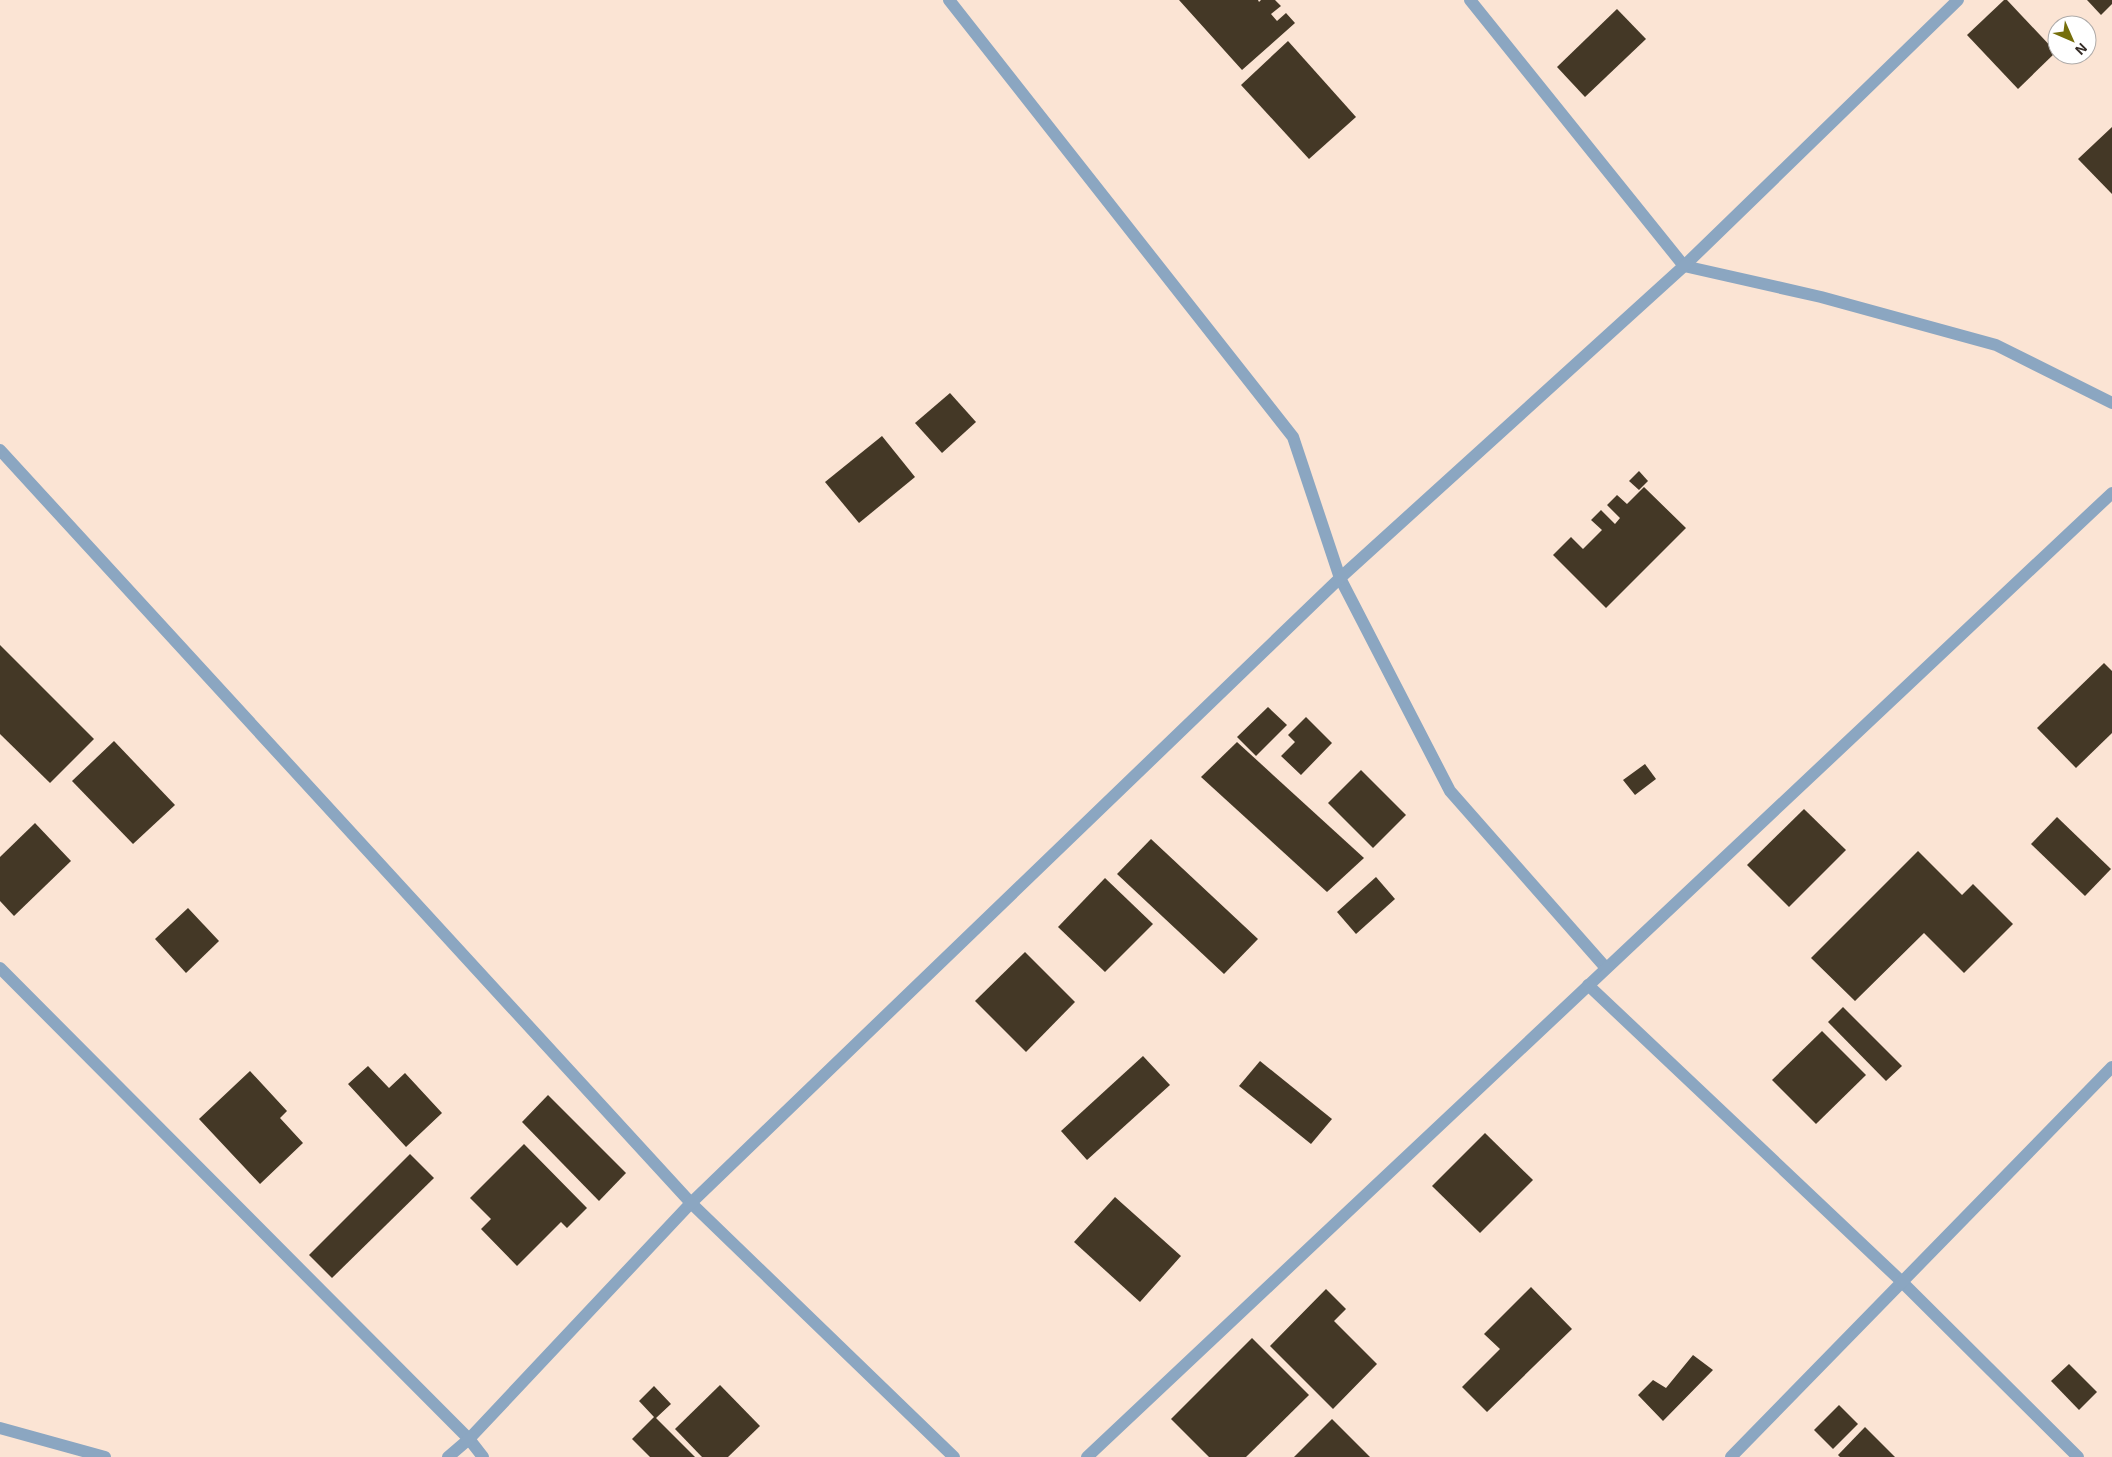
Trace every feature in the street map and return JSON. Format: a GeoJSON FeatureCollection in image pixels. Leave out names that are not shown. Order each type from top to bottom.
{"type":"FeatureCollection","features":[{"type":"Feature","properties":{"kind":"street"},"geometry":{"type":"LineString","coordinates":[[949,0],[1292,437],[1340,578],[1450,791],[1606,968]]}},
{"type":"Feature","properties":{"kind":"street"},"geometry":{"type":"LineString","coordinates":[[1470,0],[1684,266],[1821,297],[1996,346],[2112,403]]}},
{"type":"Feature","properties":{"kind":"street"},"geometry":{"type":"LineString","coordinates":[[448,1457],[468,1439],[691,1203],[1340,578],[1684,266],[1958,0]]}},
{"type":"Feature","properties":{"kind":"street"},"geometry":{"type":"LineString","coordinates":[[0,450],[691,1203],[954,1457]]}},
{"type":"Feature","properties":{"kind":"street"},"geometry":{"type":"LineString","coordinates":[[1087,1457],[2112,493]]}},
{"type":"Feature","properties":{"kind":"street"},"geometry":{"type":"LineString","coordinates":[[0,968],[468,1439],[483,1457]]}},
{"type":"Feature","properties":{"kind":"street"},"geometry":{"type":"LineString","coordinates":[[1588,985],[1902,1280],[2078,1457]]}},
{"type":"Feature","properties":{"kind":"street"},"geometry":{"type":"LineString","coordinates":[[1731,1457],[2112,1067]]}},
{"type":"Feature","properties":{"kind":"street"},"geometry":{"type":"LineString","coordinates":[[0,1428],[104,1457]]}},
{"type":"Feature","properties":{"kind":"building"},"geometry":{"type":"Polygon","coordinates":[[[1179,0],[1258,0],[1259,2],[1261,0],[1275,0],[1281,6],[1271,14],[1277,21],[1286,13],[1295,23],[1242,70],[1179,0]]]}},
{"type":"Feature","properties":{"kind":"building"},"geometry":{"type":"Polygon","coordinates":[[[2004,0],[2007,0],[2047,42],[2047,61],[2018,89],[1967,35],[2004,0]]]}},
{"type":"Feature","properties":{"kind":"building"},"geometry":{"type":"Polygon","coordinates":[[[2087,0],[2112,0],[2112,4],[2101,15],[2087,0]]]}},
{"type":"Feature","properties":{"kind":"building"},"geometry":{"type":"Polygon","coordinates":[[[1617,9],[1646,39],[1585,97],[1557,67],[1617,9]]]}},
{"type":"Feature","properties":{"kind":"building"},"geometry":{"type":"Polygon","coordinates":[[[1288,41],[1356,117],[1309,159],[1241,85],[1288,41]]]}},
{"type":"Feature","properties":{"kind":"building"},"geometry":{"type":"Polygon","coordinates":[[[2112,127],[2112,194],[2078,159],[2112,127]]]}},
{"type":"Feature","properties":{"kind":"building"},"geometry":{"type":"Polygon","coordinates":[[[950,393],[976,422],[942,453],[915,423],[950,393]]]}},
{"type":"Feature","properties":{"kind":"building"},"geometry":{"type":"Polygon","coordinates":[[[882,436],[915,477],[859,523],[825,482],[882,436]]]}},
{"type":"Feature","properties":{"kind":"building"},"geometry":{"type":"Polygon","coordinates":[[[1639,471],[1648,481],[1639,490],[1629,481],[1639,471]]]}},
{"type":"Feature","properties":{"kind":"building"},"geometry":{"type":"Polygon","coordinates":[[[1644,487],[1686,528],[1606,608],[1553,555],[1571,537],[1583,549],[1602,530],[1591,520],[1601,510],[1615,524],[1620,518],[1607,505],[1617,495],[1627,504],[1644,487]]]}},
{"type":"Feature","properties":{"kind":"building"},"geometry":{"type":"Polygon","coordinates":[[[0,645],[94,739],[50,783],[0,734],[0,645]]]}},
{"type":"Feature","properties":{"kind":"building"},"geometry":{"type":"Polygon","coordinates":[[[2104,663],[2112,671],[2112,733],[2076,768],[2037,728],[2104,663]]]}},
{"type":"Feature","properties":{"kind":"building"},"geometry":{"type":"Polygon","coordinates":[[[1268,707],[1287,725],[1256,756],[1237,737],[1268,707]]]}},
{"type":"Feature","properties":{"kind":"building"},"geometry":{"type":"Polygon","coordinates":[[[1306,717],[1332,743],[1301,775],[1281,756],[1295,742],[1288,735],[1306,717]]]}},
{"type":"Feature","properties":{"kind":"building"},"geometry":{"type":"Polygon","coordinates":[[[114,741],[175,805],[133,844],[72,781],[114,741]]]}},
{"type":"Feature","properties":{"kind":"building"},"geometry":{"type":"Polygon","coordinates":[[[1237,742],[1364,858],[1327,892],[1201,777],[1237,742]]]}},
{"type":"Feature","properties":{"kind":"building"},"geometry":{"type":"Polygon","coordinates":[[[1645,764],[1656,779],[1635,795],[1623,780],[1645,764]]]}},
{"type":"Feature","properties":{"kind":"building"},"geometry":{"type":"Polygon","coordinates":[[[1361,770],[1406,815],[1373,848],[1328,803],[1361,770]]]}},
{"type":"Feature","properties":{"kind":"building"},"geometry":{"type":"Polygon","coordinates":[[[1804,809],[1846,850],[1789,907],[1747,865],[1804,809]]]}},
{"type":"Feature","properties":{"kind":"building"},"geometry":{"type":"Polygon","coordinates":[[[2057,817],[2111,869],[2085,896],[2031,844],[2057,817]]]}},
{"type":"Feature","properties":{"kind":"building"},"geometry":{"type":"Polygon","coordinates":[[[35,823],[71,861],[14,916],[0,901],[0,857],[35,823]]]}},
{"type":"Feature","properties":{"kind":"building"},"geometry":{"type":"Polygon","coordinates":[[[1151,839],[1258,939],[1224,974],[1117,874],[1151,839]]]}},
{"type":"Feature","properties":{"kind":"building"},"geometry":{"type":"Polygon","coordinates":[[[1918,851],[1962,895],[1973,884],[2013,924],[1964,973],[1924,933],[1855,1001],[1811,958],[1918,851]]]}},
{"type":"Feature","properties":{"kind":"building"},"geometry":{"type":"Polygon","coordinates":[[[1376,877],[1395,899],[1356,934],[1337,912],[1376,877]]]}},
{"type":"Feature","properties":{"kind":"building"},"geometry":{"type":"Polygon","coordinates":[[[1105,878],[1153,924],[1105,972],[1058,927],[1105,878]]]}},
{"type":"Feature","properties":{"kind":"building"},"geometry":{"type":"Polygon","coordinates":[[[188,908],[219,941],[186,973],[155,939],[188,908]]]}},
{"type":"Feature","properties":{"kind":"building"},"geometry":{"type":"Polygon","coordinates":[[[1025,952],[1075,1002],[1026,1052],[975,1001],[1025,952]]]}},
{"type":"Feature","properties":{"kind":"building"},"geometry":{"type":"Polygon","coordinates":[[[1843,1007],[1902,1066],[1886,1081],[1828,1022],[1843,1007]]]}},
{"type":"Feature","properties":{"kind":"building"},"geometry":{"type":"Polygon","coordinates":[[[1822,1031],[1866,1075],[1816,1124],[1772,1080],[1822,1031]]]}},
{"type":"Feature","properties":{"kind":"building"},"geometry":{"type":"Polygon","coordinates":[[[1143,1056],[1170,1085],[1087,1160],[1061,1131],[1143,1056]]]}},
{"type":"Feature","properties":{"kind":"building"},"geometry":{"type":"Polygon","coordinates":[[[1260,1061],[1332,1119],[1311,1144],[1239,1086],[1260,1061]]]}},
{"type":"Feature","properties":{"kind":"building"},"geometry":{"type":"Polygon","coordinates":[[[368,1066],[389,1088],[405,1073],[442,1113],[406,1147],[348,1084],[368,1066]]]}},
{"type":"Feature","properties":{"kind":"building"},"geometry":{"type":"Polygon","coordinates":[[[250,1071],[287,1111],[280,1118],[303,1143],[260,1184],[199,1119],[250,1071]]]}},
{"type":"Feature","properties":{"kind":"building"},"geometry":{"type":"Polygon","coordinates":[[[548,1095],[626,1173],[599,1201],[522,1122],[548,1095]]]}},
{"type":"Feature","properties":{"kind":"building"},"geometry":{"type":"Polygon","coordinates":[[[1485,1133],[1533,1180],[1480,1233],[1432,1186],[1485,1133]]]}},
{"type":"Feature","properties":{"kind":"building"},"geometry":{"type":"Polygon","coordinates":[[[524,1144],[587,1208],[567,1228],[561,1222],[517,1266],[481,1229],[491,1219],[470,1198],[524,1144]]]}},
{"type":"Feature","properties":{"kind":"building"},"geometry":{"type":"Polygon","coordinates":[[[410,1154],[434,1178],[332,1278],[309,1255],[410,1154]]]}},
{"type":"Feature","properties":{"kind":"building"},"geometry":{"type":"Polygon","coordinates":[[[1115,1197],[1181,1256],[1140,1302],[1074,1242],[1115,1197]]]}},
{"type":"Feature","properties":{"kind":"building"},"geometry":{"type":"Polygon","coordinates":[[[1531,1287],[1572,1329],[1487,1412],[1462,1387],[1500,1349],[1484,1334],[1531,1287]]]}},
{"type":"Feature","properties":{"kind":"building"},"geometry":{"type":"Polygon","coordinates":[[[1326,1289],[1346,1309],[1334,1321],[1377,1364],[1333,1409],[1270,1346],[1326,1289]]]}},
{"type":"Feature","properties":{"kind":"building"},"geometry":{"type":"Polygon","coordinates":[[[1252,1338],[1309,1395],[1246,1457],[1209,1457],[1171,1419],[1252,1338]]]}},
{"type":"Feature","properties":{"kind":"building"},"geometry":{"type":"Polygon","coordinates":[[[1693,1355],[1713,1370],[1663,1421],[1638,1395],[1653,1380],[1666,1388],[1693,1355]]]}},
{"type":"Feature","properties":{"kind":"building"},"geometry":{"type":"Polygon","coordinates":[[[2069,1364],[2097,1392],[2079,1410],[2051,1381],[2069,1364]]]}},
{"type":"Feature","properties":{"kind":"building"},"geometry":{"type":"Polygon","coordinates":[[[720,1385],[760,1426],[728,1457],[702,1457],[675,1429],[720,1385]]]}},
{"type":"Feature","properties":{"kind":"building"},"geometry":{"type":"Polygon","coordinates":[[[654,1386],[671,1404],[656,1418],[695,1457],[650,1457],[632,1439],[654,1417],[639,1401],[654,1386]]]}},
{"type":"Feature","properties":{"kind":"building"},"geometry":{"type":"Polygon","coordinates":[[[1839,1405],[1858,1424],[1833,1449],[1814,1430],[1839,1405]]]}},
{"type":"Feature","properties":{"kind":"building"},"geometry":{"type":"Polygon","coordinates":[[[1332,1419],[1370,1457],[1294,1457],[1332,1419]]]}},
{"type":"Feature","properties":{"kind":"building"},"geometry":{"type":"Polygon","coordinates":[[[1865,1427],[1895,1457],[1840,1457],[1838,1455],[1865,1427]]]}}]}
